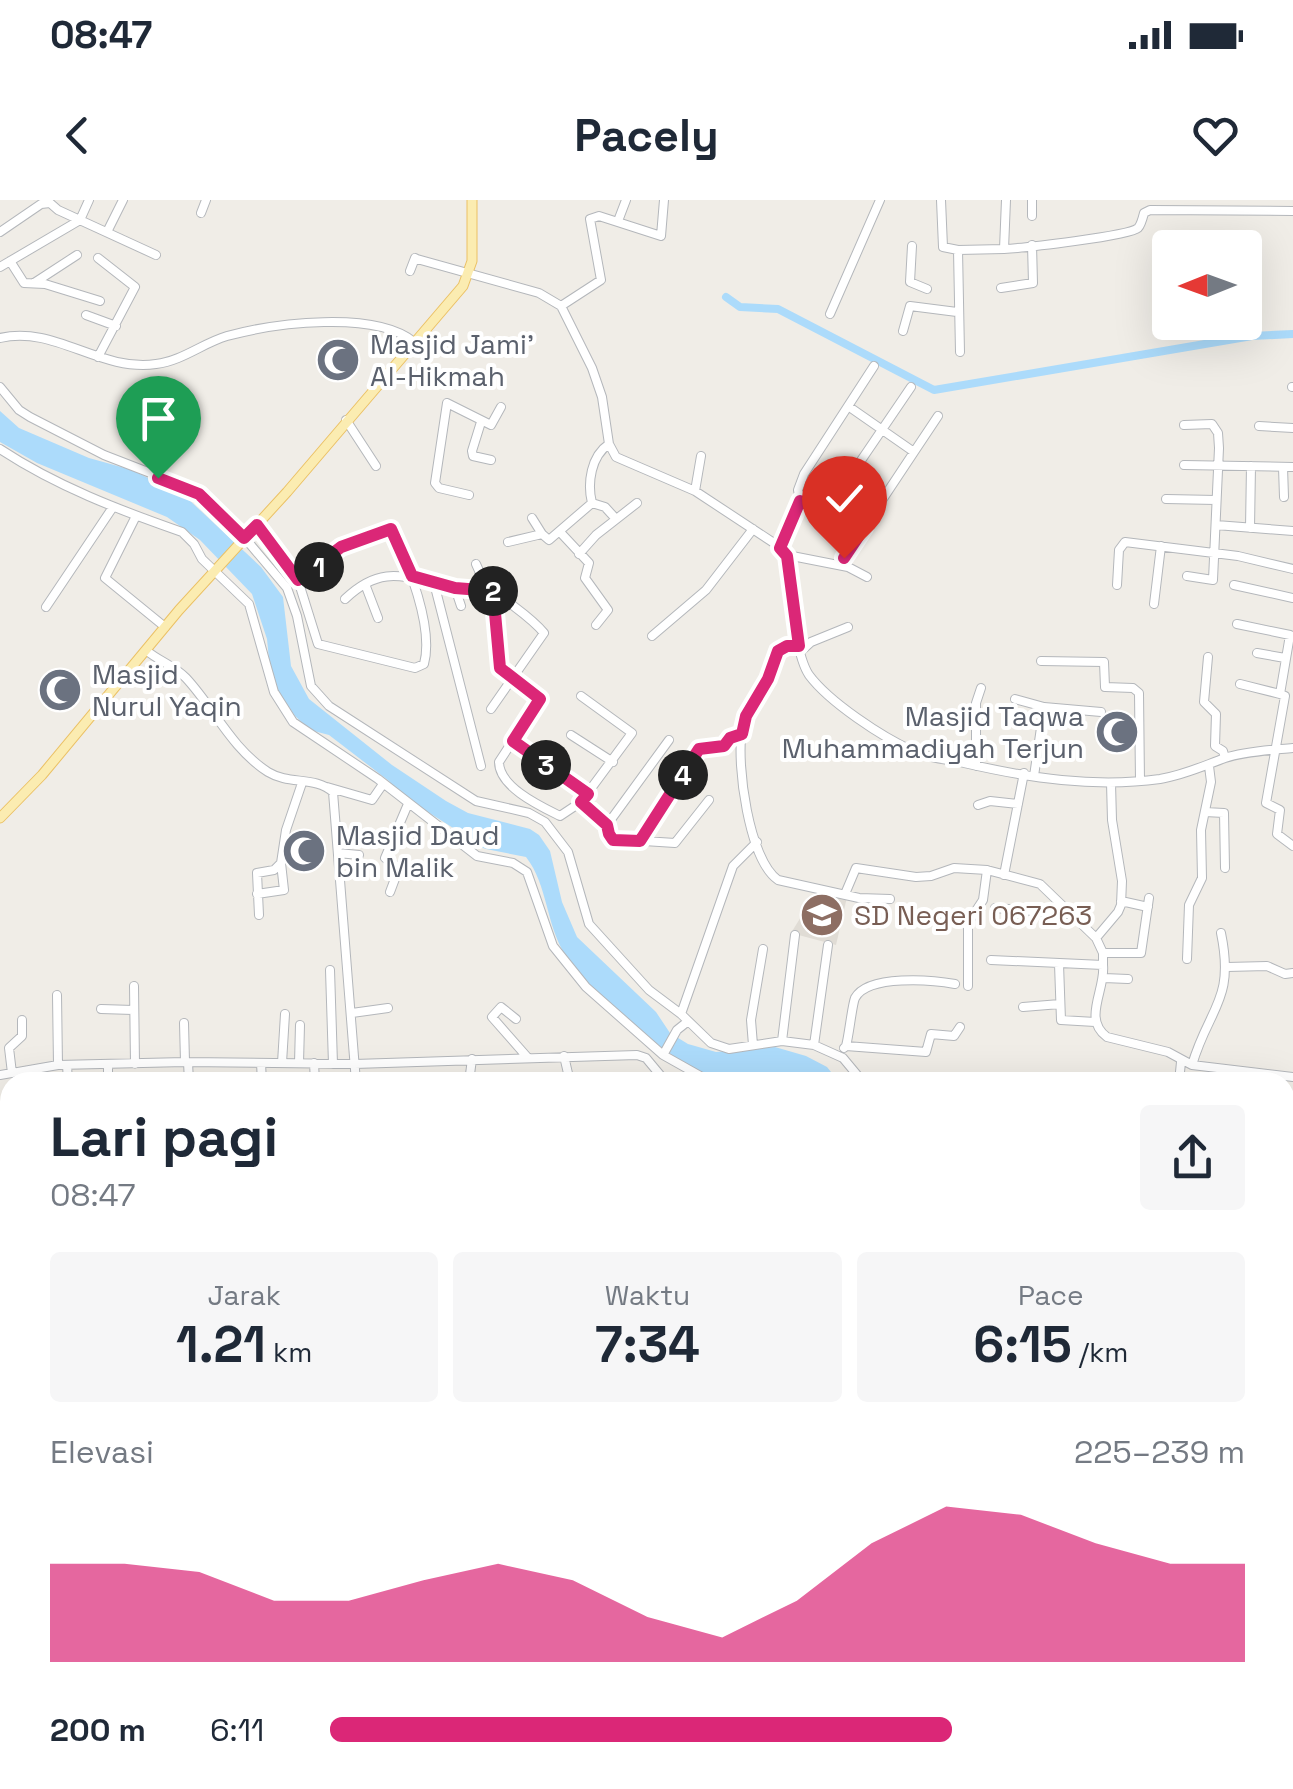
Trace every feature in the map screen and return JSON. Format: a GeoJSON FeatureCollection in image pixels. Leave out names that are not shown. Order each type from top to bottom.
{"type":"FeatureCollection","features":[{"type":"Feature","properties":{"kind":"main road"},"geometry":{"type":"LineString","coordinates":[[0,818],[463,286],[469,274],[472,200]]}},
{"type":"Feature","properties":{"kind":"street"},"geometry":{"type":"LineString","coordinates":[[24,200],[32,210]]}},
{"type":"Feature","properties":{"kind":"street"},"geometry":{"type":"LineString","coordinates":[[0,268],[80,220],[88,200]]}},
{"type":"Feature","properties":{"kind":"street"},"geometry":{"type":"LineString","coordinates":[[107,232],[124,200]]}},
{"type":"Feature","properties":{"kind":"street"},"geometry":{"type":"LineString","coordinates":[[201,213],[206,200]]}},
{"type":"Feature","properties":{"kind":"street"},"geometry":{"type":"LineString","coordinates":[[618,222],[626,200]]}},
{"type":"Feature","properties":{"kind":"street"},"geometry":{"type":"LineString","coordinates":[[561,306],[601,280],[590,219],[599,216],[661,236],[664,200]]}},
{"type":"Feature","properties":{"kind":"street"},"geometry":{"type":"LineString","coordinates":[[830,314],[880,200]]}},
{"type":"Feature","properties":{"kind":"street"},"geometry":{"type":"LineString","coordinates":[[941,200],[943,247],[958,250],[1075,243],[1133,230],[1150,210],[1293,210]]}},
{"type":"Feature","properties":{"kind":"street"},"geometry":{"type":"LineString","coordinates":[[1004,249],[1006,200]]}},
{"type":"Feature","properties":{"kind":"street"},"geometry":{"type":"LineString","coordinates":[[1032,200],[1032,216]]}},
{"type":"Feature","properties":{"kind":"street"},"geometry":{"type":"LineString","coordinates":[[1253,200],[1254,211]]}},
{"type":"Feature","properties":{"kind":"street"},"geometry":{"type":"LineString","coordinates":[[0,218],[3,230],[50,203],[156,255]]}},
{"type":"Feature","properties":{"kind":"street"},"geometry":{"type":"LineString","coordinates":[[1002,288],[1033,283],[1032,245]]}},
{"type":"Feature","properties":{"kind":"street"},"geometry":{"type":"LineString","coordinates":[[903,331],[910,306],[912,246]]}},
{"type":"Feature","properties":{"kind":"street"},"geometry":{"type":"LineString","coordinates":[[958,250],[955,272],[960,352]]}},
{"type":"Feature","properties":{"kind":"street"},"geometry":{"type":"LineString","coordinates":[[34,283],[78,255]]}},
{"type":"Feature","properties":{"kind":"street"},"geometry":{"type":"LineString","coordinates":[[98,258],[135,285],[98,357]]}},
{"type":"Feature","properties":{"kind":"street"},"geometry":{"type":"LineString","coordinates":[[410,271],[414,258],[539,293],[561,306],[588,358],[602,397],[609,444],[616,457],[695,492],[780,548],[787,556],[800,649],[810,676],[850,712],[892,740],[916,752],[1069,782],[1140,781],[1188,773],[1224,758],[1293,748]]}},
{"type":"Feature","properties":{"kind":"street"},"geometry":{"type":"LineString","coordinates":[[10,261],[24,282],[100,301]]}},
{"type":"Feature","properties":{"kind":"street"},"geometry":{"type":"LineString","coordinates":[[912,285],[926,289]]}},
{"type":"Feature","properties":{"kind":"street"},"geometry":{"type":"LineString","coordinates":[[910,306],[958,312]]}},
{"type":"Feature","properties":{"kind":"street"},"geometry":{"type":"LineString","coordinates":[[86,314],[116,326]]}},
{"type":"Feature","properties":{"kind":"street"},"geometry":{"type":"LineString","coordinates":[[0,338],[28,333],[128,366],[177,359],[228,336],[317,322],[400,330],[414,342]]}},
{"type":"Feature","properties":{"kind":"street"},"geometry":{"type":"LineString","coordinates":[[780,548],[800,501],[800,483],[874,366]]}},
{"type":"Feature","properties":{"kind":"street"},"geometry":{"type":"LineString","coordinates":[[826,512],[911,386]]}},
{"type":"Feature","properties":{"kind":"street"},"geometry":{"type":"LineString","coordinates":[[0,387],[19,410],[65,436],[199,494],[287,588],[312,690],[329,706],[476,800],[529,813],[545,822],[568,852],[589,924],[649,990],[721,1048],[782,1040],[814,1044],[836,1054],[857,1072]]}},
{"type":"Feature","properties":{"kind":"street"},"geometry":{"type":"LineString","coordinates":[[469,495],[435,484],[448,404],[492,424],[501,407]]}},
{"type":"Feature","properties":{"kind":"street"},"geometry":{"type":"LineString","coordinates":[[848,406],[914,452]]}},
{"type":"Feature","properties":{"kind":"street"},"geometry":{"type":"LineString","coordinates":[[844,558],[938,416]]}},
{"type":"Feature","properties":{"kind":"street"},"geometry":{"type":"LineString","coordinates":[[346,420],[376,466]]}},
{"type":"Feature","properties":{"kind":"street"},"geometry":{"type":"LineString","coordinates":[[482,422],[473,456],[491,460]]}},
{"type":"Feature","properties":{"kind":"street"},"geometry":{"type":"LineString","coordinates":[[1184,425],[1213,425],[1218,434],[1213,580],[1187,576]]}},
{"type":"Feature","properties":{"kind":"street"},"geometry":{"type":"LineString","coordinates":[[1259,426],[1293,428]]}},
{"type":"Feature","properties":{"kind":"street"},"geometry":{"type":"LineString","coordinates":[[592,502],[593,468],[600,450],[609,444]]}},
{"type":"Feature","properties":{"kind":"street"},"geometry":{"type":"LineString","coordinates":[[4,452],[113,508],[182,532],[202,559],[218,568],[250,604],[274,692],[294,722],[477,856],[513,863],[527,872],[553,946],[565,963],[586,987],[664,1052],[696,1072]]}},
{"type":"Feature","properties":{"kind":"street"},"geometry":{"type":"LineString","coordinates":[[695,492],[701,456]]}},
{"type":"Feature","properties":{"kind":"street"},"geometry":{"type":"LineString","coordinates":[[1184,465],[1288,467],[1284,496]]}},
{"type":"Feature","properties":{"kind":"street"},"geometry":{"type":"LineString","coordinates":[[1250,466],[1250,528]]}},
{"type":"Feature","properties":{"kind":"street"},"geometry":{"type":"LineString","coordinates":[[1166,499],[1216,500]]}},
{"type":"Feature","properties":{"kind":"street"},"geometry":{"type":"LineString","coordinates":[[800,501],[864,528]]}},
{"type":"Feature","properties":{"kind":"street"},"geometry":{"type":"LineString","coordinates":[[592,502],[606,507],[616,519]]}},
{"type":"Feature","properties":{"kind":"street"},"geometry":{"type":"LineString","coordinates":[[532,518],[549,540],[592,502]]}},
{"type":"Feature","properties":{"kind":"street"},"geometry":{"type":"LineString","coordinates":[[579,554],[637,503]]}},
{"type":"Feature","properties":{"kind":"street"},"geometry":{"type":"LineString","coordinates":[[46,607],[113,508]]}},
{"type":"Feature","properties":{"kind":"street"},"geometry":{"type":"LineString","coordinates":[[136,516],[104,578],[165,627]]}},
{"type":"Feature","properties":{"kind":"street"},"geometry":{"type":"LineString","coordinates":[[257,525],[298,580],[318,644],[416,668],[424,664],[426,646],[412,576],[391,529],[341,547],[298,580]]}},
{"type":"Feature","properties":{"kind":"street"},"geometry":{"type":"LineString","coordinates":[[1216,525],[1293,531]]}},
{"type":"Feature","properties":{"kind":"street"},"geometry":{"type":"LineString","coordinates":[[652,636],[706,590],[753,529]]}},
{"type":"Feature","properties":{"kind":"street"},"geometry":{"type":"LineString","coordinates":[[560,532],[588,563],[585,578],[608,610],[596,626]]}},
{"type":"Feature","properties":{"kind":"street"},"geometry":{"type":"LineString","coordinates":[[508,542],[542,534]]}},
{"type":"Feature","properties":{"kind":"street"},"geometry":{"type":"LineString","coordinates":[[1117,585],[1121,544],[1125,542],[1293,569]]}},
{"type":"Feature","properties":{"kind":"street"},"geometry":{"type":"LineString","coordinates":[[1154,604],[1161,546]]}},
{"type":"Feature","properties":{"kind":"street"},"geometry":{"type":"LineString","coordinates":[[787,556],[848,567],[867,577]]}},
{"type":"Feature","properties":{"kind":"street"},"geometry":{"type":"LineString","coordinates":[[476,564],[481,578],[493,591],[544,633],[490,709]]}},
{"type":"Feature","properties":{"kind":"street"},"geometry":{"type":"LineString","coordinates":[[345,599],[365,584],[392,574],[455,588],[493,591]]}},
{"type":"Feature","properties":{"kind":"street"},"geometry":{"type":"LineString","coordinates":[[434,583],[481,766]]}},
{"type":"Feature","properties":{"kind":"street"},"geometry":{"type":"LineString","coordinates":[[365,584],[378,618]]}},
{"type":"Feature","properties":{"kind":"street"},"geometry":{"type":"LineString","coordinates":[[1234,585],[1293,598]]}},
{"type":"Feature","properties":{"kind":"street"},"geometry":{"type":"LineString","coordinates":[[455,588],[461,606]]}},
{"type":"Feature","properties":{"kind":"street"},"geometry":{"type":"LineString","coordinates":[[493,591],[500,668],[540,699],[499,762],[499,770],[506,781],[560,816],[581,802],[632,737],[632,730],[581,696]]}},
{"type":"Feature","properties":{"kind":"street"},"geometry":{"type":"LineString","coordinates":[[1237,624],[1288,632],[1288,662],[1280,694]]}},
{"type":"Feature","properties":{"kind":"street"},"geometry":{"type":"LineString","coordinates":[[848,628],[800,649],[787,646],[778,651],[768,679],[746,716],[742,734],[744,800],[757,842],[775,878],[845,894],[890,899]]}},
{"type":"Feature","properties":{"kind":"street"},"geometry":{"type":"LineString","coordinates":[[147,651],[181,672],[247,756],[282,779],[318,782],[330,790],[343,789],[372,800],[383,784]]}},
{"type":"Feature","properties":{"kind":"street"},"geometry":{"type":"LineString","coordinates":[[1257,653],[1288,662]]}},
{"type":"Feature","properties":{"kind":"street"},"geometry":{"type":"LineString","coordinates":[[1208,658],[1204,702],[1216,714],[1215,746],[1223,751],[1224,758]]}},
{"type":"Feature","properties":{"kind":"street"},"geometry":{"type":"LineString","coordinates":[[1041,661],[1104,662],[1105,687],[1133,688],[1139,693],[1140,781]]}},
{"type":"Feature","properties":{"kind":"street"},"geometry":{"type":"LineString","coordinates":[[1240,684],[1286,696],[1266,803],[1280,810],[1277,834],[1293,846]]}},
{"type":"Feature","properties":{"kind":"street"},"geometry":{"type":"LineString","coordinates":[[976,766],[976,704],[981,688]]}},
{"type":"Feature","properties":{"kind":"street"},"geometry":{"type":"LineString","coordinates":[[1016,699],[1044,707],[1101,712]]}},
{"type":"Feature","properties":{"kind":"street"},"geometry":{"type":"LineString","coordinates":[[1034,776],[1044,707]]}},
{"type":"Feature","properties":{"kind":"street"},"geometry":{"type":"LineString","coordinates":[[640,841],[699,749],[724,746],[730,738],[742,734]]}},
{"type":"Feature","properties":{"kind":"street"},"geometry":{"type":"LineString","coordinates":[[570,735],[612,762]]}},
{"type":"Feature","properties":{"kind":"street"},"geometry":{"type":"LineString","coordinates":[[607,825],[669,740]]}},
{"type":"Feature","properties":{"kind":"street"},"geometry":{"type":"LineString","coordinates":[[513,741],[588,794]]}},
{"type":"Feature","properties":{"kind":"street"},"geometry":{"type":"LineString","coordinates":[[1187,959],[1189,905],[1202,878],[1201,830],[1212,782],[1209,766]]}},
{"type":"Feature","properties":{"kind":"street"},"geometry":{"type":"LineString","coordinates":[[1004,875],[1024,773]]}},
{"type":"Feature","properties":{"kind":"street"},"geometry":{"type":"LineString","coordinates":[[257,894],[284,890],[281,864],[286,830],[302,782]]}},
{"type":"Feature","properties":{"kind":"street"},"geometry":{"type":"LineString","coordinates":[[1096,938],[1118,912],[1121,902],[1111,782]]}},
{"type":"Feature","properties":{"kind":"street"},"geometry":{"type":"LineString","coordinates":[[330,790],[355,1072]]}},
{"type":"Feature","properties":{"kind":"street"},"geometry":{"type":"LineString","coordinates":[[581,802],[607,825],[613,840],[677,842],[709,800]]}},
{"type":"Feature","properties":{"kind":"street"},"geometry":{"type":"LineString","coordinates":[[978,806],[990,801],[1018,804]]}},
{"type":"Feature","properties":{"kind":"street"},"geometry":{"type":"LineString","coordinates":[[390,892],[399,868],[385,858],[408,804]]}},
{"type":"Feature","properties":{"kind":"street"},"geometry":{"type":"LineString","coordinates":[[1204,812],[1224,813],[1225,868]]}},
{"type":"Feature","properties":{"kind":"street"},"geometry":{"type":"LineString","coordinates":[[664,1052],[684,1018],[733,866],[757,842]]}},
{"type":"Feature","properties":{"kind":"street"},"geometry":{"type":"LineString","coordinates":[[338,853],[359,854]]}},
{"type":"Feature","properties":{"kind":"street"},"geometry":{"type":"LineString","coordinates":[[258,915],[258,872],[274,870],[281,864]]}},
{"type":"Feature","properties":{"kind":"street"},"geometry":{"type":"LineString","coordinates":[[845,894],[856,868],[916,876],[931,876],[954,868],[987,870],[1044,886],[1096,938],[1103,952],[1104,978],[1095,1022],[1099,1032],[1113,1040],[1168,1052],[1192,1065],[1251,1072]]}},
{"type":"Feature","properties":{"kind":"street"},"geometry":{"type":"LineString","coordinates":[[968,986],[968,923],[984,900],[987,870]]}},
{"type":"Feature","properties":{"kind":"street"},"geometry":{"type":"LineString","coordinates":[[1103,952],[1141,953],[1148,902],[1121,902]]}},
{"type":"Feature","properties":{"kind":"street"},"geometry":{"type":"LineString","coordinates":[[995,908],[1070,914]]}},
{"type":"Feature","properties":{"kind":"street"},"geometry":{"type":"LineString","coordinates":[[1192,1065],[1202,1031],[1219,1010],[1227,966],[1222,933]]}},
{"type":"Feature","properties":{"kind":"street"},"geometry":{"type":"LineString","coordinates":[[782,1040],[795,935]]}},
{"type":"Feature","properties":{"kind":"street"},"geometry":{"type":"LineString","coordinates":[[814,1044],[828,945]]}},
{"type":"Feature","properties":{"kind":"street"},"geometry":{"type":"LineString","coordinates":[[753,1045],[751,1020],[763,949]]}},
{"type":"Feature","properties":{"kind":"street"},"geometry":{"type":"LineString","coordinates":[[991,960],[1102,965]]}},
{"type":"Feature","properties":{"kind":"street"},"geometry":{"type":"LineString","coordinates":[[1059,964],[1062,1020],[1095,1022]]}},
{"type":"Feature","properties":{"kind":"street"},"geometry":{"type":"LineString","coordinates":[[1227,966],[1267,966],[1285,974],[1293,973]]}},
{"type":"Feature","properties":{"kind":"street"},"geometry":{"type":"LineString","coordinates":[[330,970],[333,1064]]}},
{"type":"Feature","properties":{"kind":"street"},"geometry":{"type":"LineString","coordinates":[[836,1054],[846,1046],[854,1000],[861,992],[909,978],[956,984]]}},
{"type":"Feature","properties":{"kind":"street"},"geometry":{"type":"LineString","coordinates":[[1104,978],[1128,979]]}},
{"type":"Feature","properties":{"kind":"street"},"geometry":{"type":"LineString","coordinates":[[134,986],[136,1064]]}},
{"type":"Feature","properties":{"kind":"street"},"geometry":{"type":"LineString","coordinates":[[57,995],[64,1072]]}},
{"type":"Feature","properties":{"kind":"street"},"geometry":{"type":"LineString","coordinates":[[1024,1007],[1060,1004]]}},
{"type":"Feature","properties":{"kind":"street"},"geometry":{"type":"LineString","coordinates":[[352,1014],[388,1008]]}},
{"type":"Feature","properties":{"kind":"street"},"geometry":{"type":"LineString","coordinates":[[516,1018],[501,1008],[492,1017],[528,1058]]}},
{"type":"Feature","properties":{"kind":"street"},"geometry":{"type":"LineString","coordinates":[[101,1009],[133,1010]]}},
{"type":"Feature","properties":{"kind":"street"},"geometry":{"type":"LineString","coordinates":[[282,1063],[285,1014]]}},
{"type":"Feature","properties":{"kind":"street"},"geometry":{"type":"LineString","coordinates":[[22,1020],[22,1036],[8,1048],[15,1072],[62,1065],[355,1064],[637,1054],[658,1072]]}},
{"type":"Feature","properties":{"kind":"street"},"geometry":{"type":"LineString","coordinates":[[184,1023],[188,1072]]}},
{"type":"Feature","properties":{"kind":"street"},"geometry":{"type":"LineString","coordinates":[[299,1063],[300,1024]]}},
{"type":"Feature","properties":{"kind":"street"},"geometry":{"type":"LineString","coordinates":[[846,1046],[926,1052],[931,1034],[954,1036],[960,1028]]}},
{"type":"Feature","properties":{"kind":"street"},"geometry":{"type":"LineString","coordinates":[[564,1056],[568,1072]]}},
{"type":"Feature","properties":{"kind":"street"},"geometry":{"type":"LineString","coordinates":[[470,1072],[472,1059]]}},
{"type":"Feature","properties":{"kind":"street"},"geometry":{"type":"LineString","coordinates":[[1180,1072],[1181,1062]]}},
{"type":"Feature","properties":{"kind":"street"},"geometry":{"type":"LineString","coordinates":[[262,1063],[262,1072]]}},
{"type":"Feature","properties":{"kind":"street"},"geometry":{"type":"LineString","coordinates":[[314,1063],[314,1072]]}},
{"type":"Feature","properties":{"kind":"street"},"geometry":{"type":"LineString","coordinates":[[108,1065],[108,1072]]}},
{"type":"Feature","properties":{"kind":"shaded area","name":"SD Negeri 067263"},"geometry":{"type":"Polygon","coordinates":[[[817,891],[847,897],[836,945],[791,933],[817,891]]]}},
{"type":"Feature","properties":{"kind":"water"},"geometry":{"type":"Polygon","coordinates":[[[0,411],[19,428],[89,458],[132,470],[186,497],[261,567],[283,597],[291,666],[309,699],[392,765],[446,801],[468,813],[530,829],[539,835],[550,851],[562,902],[577,937],[656,1012],[670,1033],[688,1044],[716,1052],[775,1047],[806,1056],[831,1072],[702,1072],[654,1042],[593,988],[566,956],[554,932],[539,880],[526,857],[472,844],[395,791],[389,781],[329,735],[310,730],[295,716],[271,680],[267,639],[252,594],[200,540],[167,517],[37,463],[0,442],[0,411]]]}},
{"type":"Feature","properties":{"kind":"waterway"},"geometry":{"type":"LineString","coordinates":[[726,297],[740,307],[778,309],[934,390],[1252,336],[1293,334]]}},
{"type":"Feature","properties":{"kind":"place","name":"Masjid Jami' Al-Hikmah"},"geometry":{"type":"Point","coordinates":[338,360]}},
{"type":"Feature","properties":{"kind":"place","name":"Masjid Nurul Yaqin"},"geometry":{"type":"Point","coordinates":[60,690]}},
{"type":"Feature","properties":{"kind":"place","name":"Masjid Taqwa Muhammadiyah Terjun"},"geometry":{"type":"Point","coordinates":[1117,732]}},
{"type":"Feature","properties":{"kind":"place","name":"Masjid Daud bin Malik"},"geometry":{"type":"Point","coordinates":[304,851]}},
{"type":"Feature","properties":{"kind":"place","name":"SD Negeri 067263"},"geometry":{"type":"Point","coordinates":[822,915]}},
{"type":"Feature","properties":{"kind":"route"},"geometry":{"type":"LineString","coordinates":[[158,478],[199,494],[244,538],[257,525],[298,580],[341,547],[391,529],[412,576],[455,588],[493,591],[500,668],[540,699],[513,741],[588,794],[581,802],[607,825],[613,840],[640,841],[699,749],[724,746],[730,738],[742,734],[746,716],[768,679],[778,651],[799,646],[787,556],[780,548],[800,501],[864,528],[844,558]]}}]}
